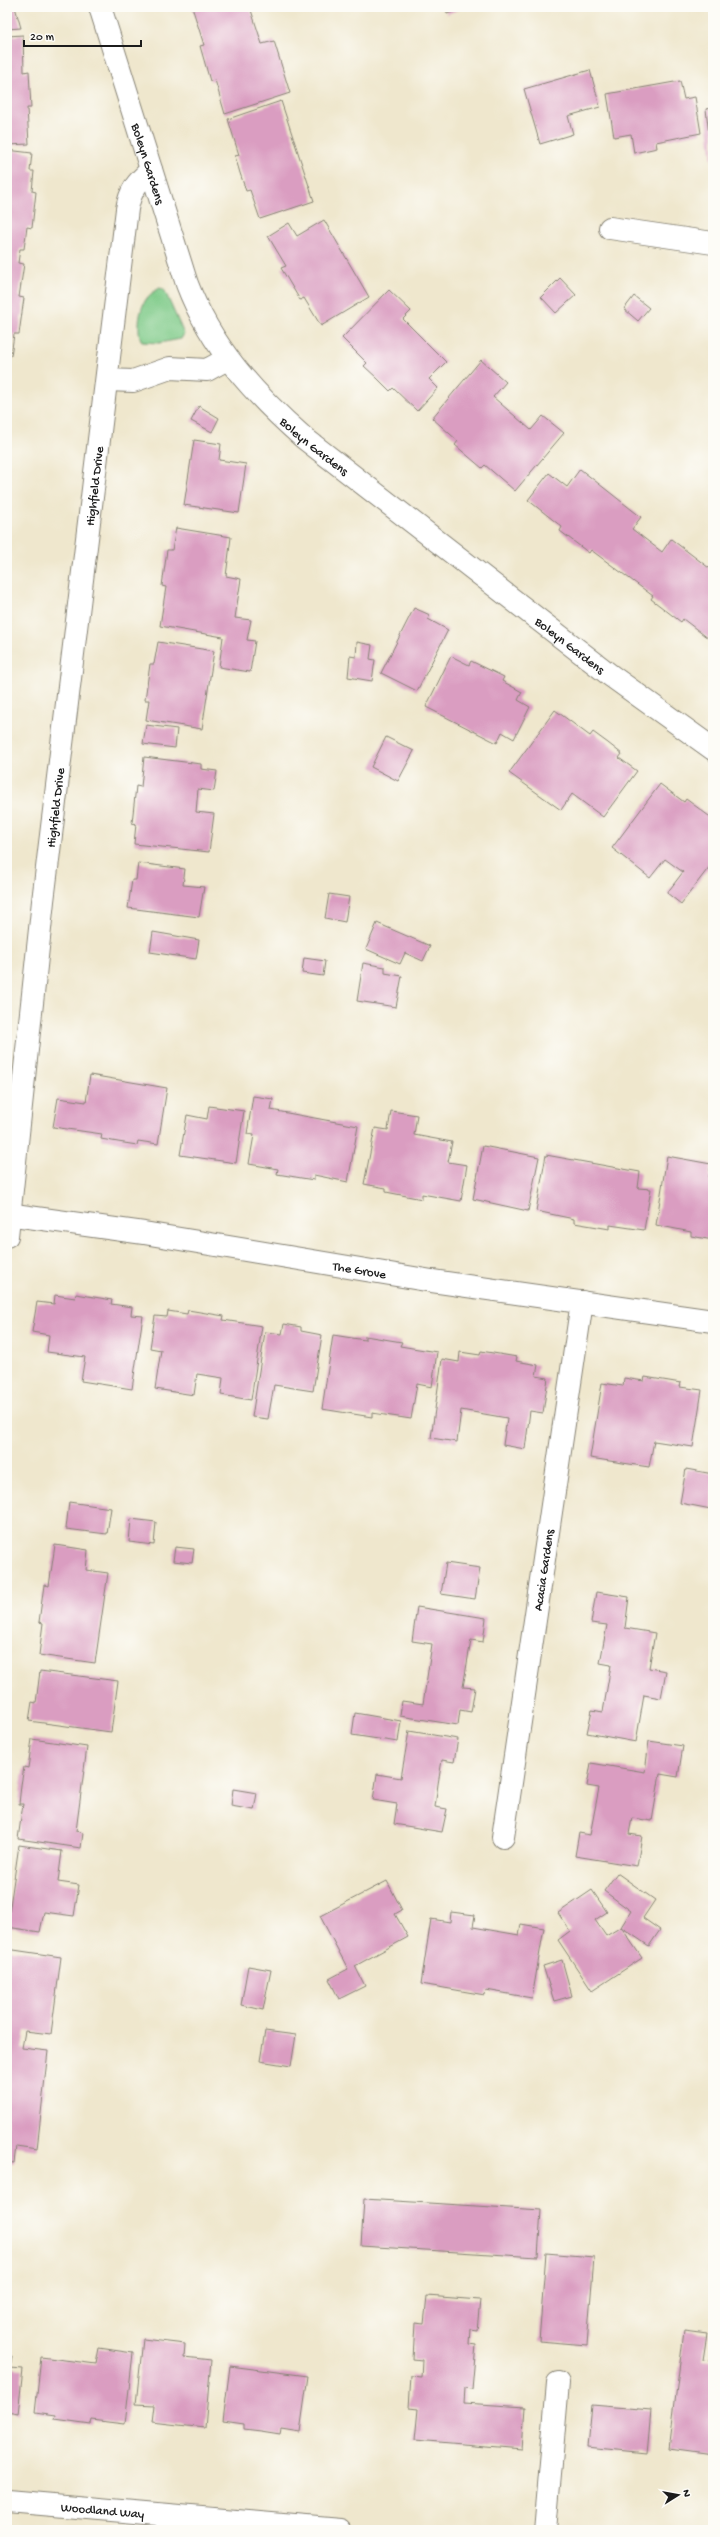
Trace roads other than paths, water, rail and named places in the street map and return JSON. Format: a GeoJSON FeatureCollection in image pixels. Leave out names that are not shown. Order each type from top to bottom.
{"type":"FeatureCollection","features":[{"type":"Feature","properties":{"kind":"street","name":"Boleyn Gardens"},"geometry":{"type":"LineString","coordinates":[[100,7],[193,301],[227,359],[274,412],[304,438],[610,675],[713,749]]}},
{"type":"Feature","properties":{"kind":"street","name":"Highfield Drive"},"geometry":{"type":"LineString","coordinates":[[7,1236],[8,1214],[43,901],[130,195],[135,184],[151,170]]}},
{"type":"Feature","properties":{"kind":"street"},"geometry":{"type":"LineString","coordinates":[[610,228],[713,243]]}},
{"type":"Feature","properties":{"kind":"street"},"geometry":{"type":"LineString","coordinates":[[107,380],[133,381],[170,368],[207,370],[227,359]]}},
{"type":"Feature","properties":{"kind":"street","name":"The Grove"},"geometry":{"type":"LineString","coordinates":[[8,1214],[144,1233],[432,1281],[713,1321]]}},
{"type":"Feature","properties":{"kind":"street","name":"Acacia Gardens"},"geometry":{"type":"LineString","coordinates":[[503,1838],[582,1302]]}},
{"type":"Feature","properties":{"kind":"street"},"geometry":{"type":"LineString","coordinates":[[545,2530],[558,2383]]}},
{"type":"Feature","properties":{"kind":"street","name":"Woodland Way"},"geometry":{"type":"LineString","coordinates":[[7,2501],[341,2530]]}}]}
